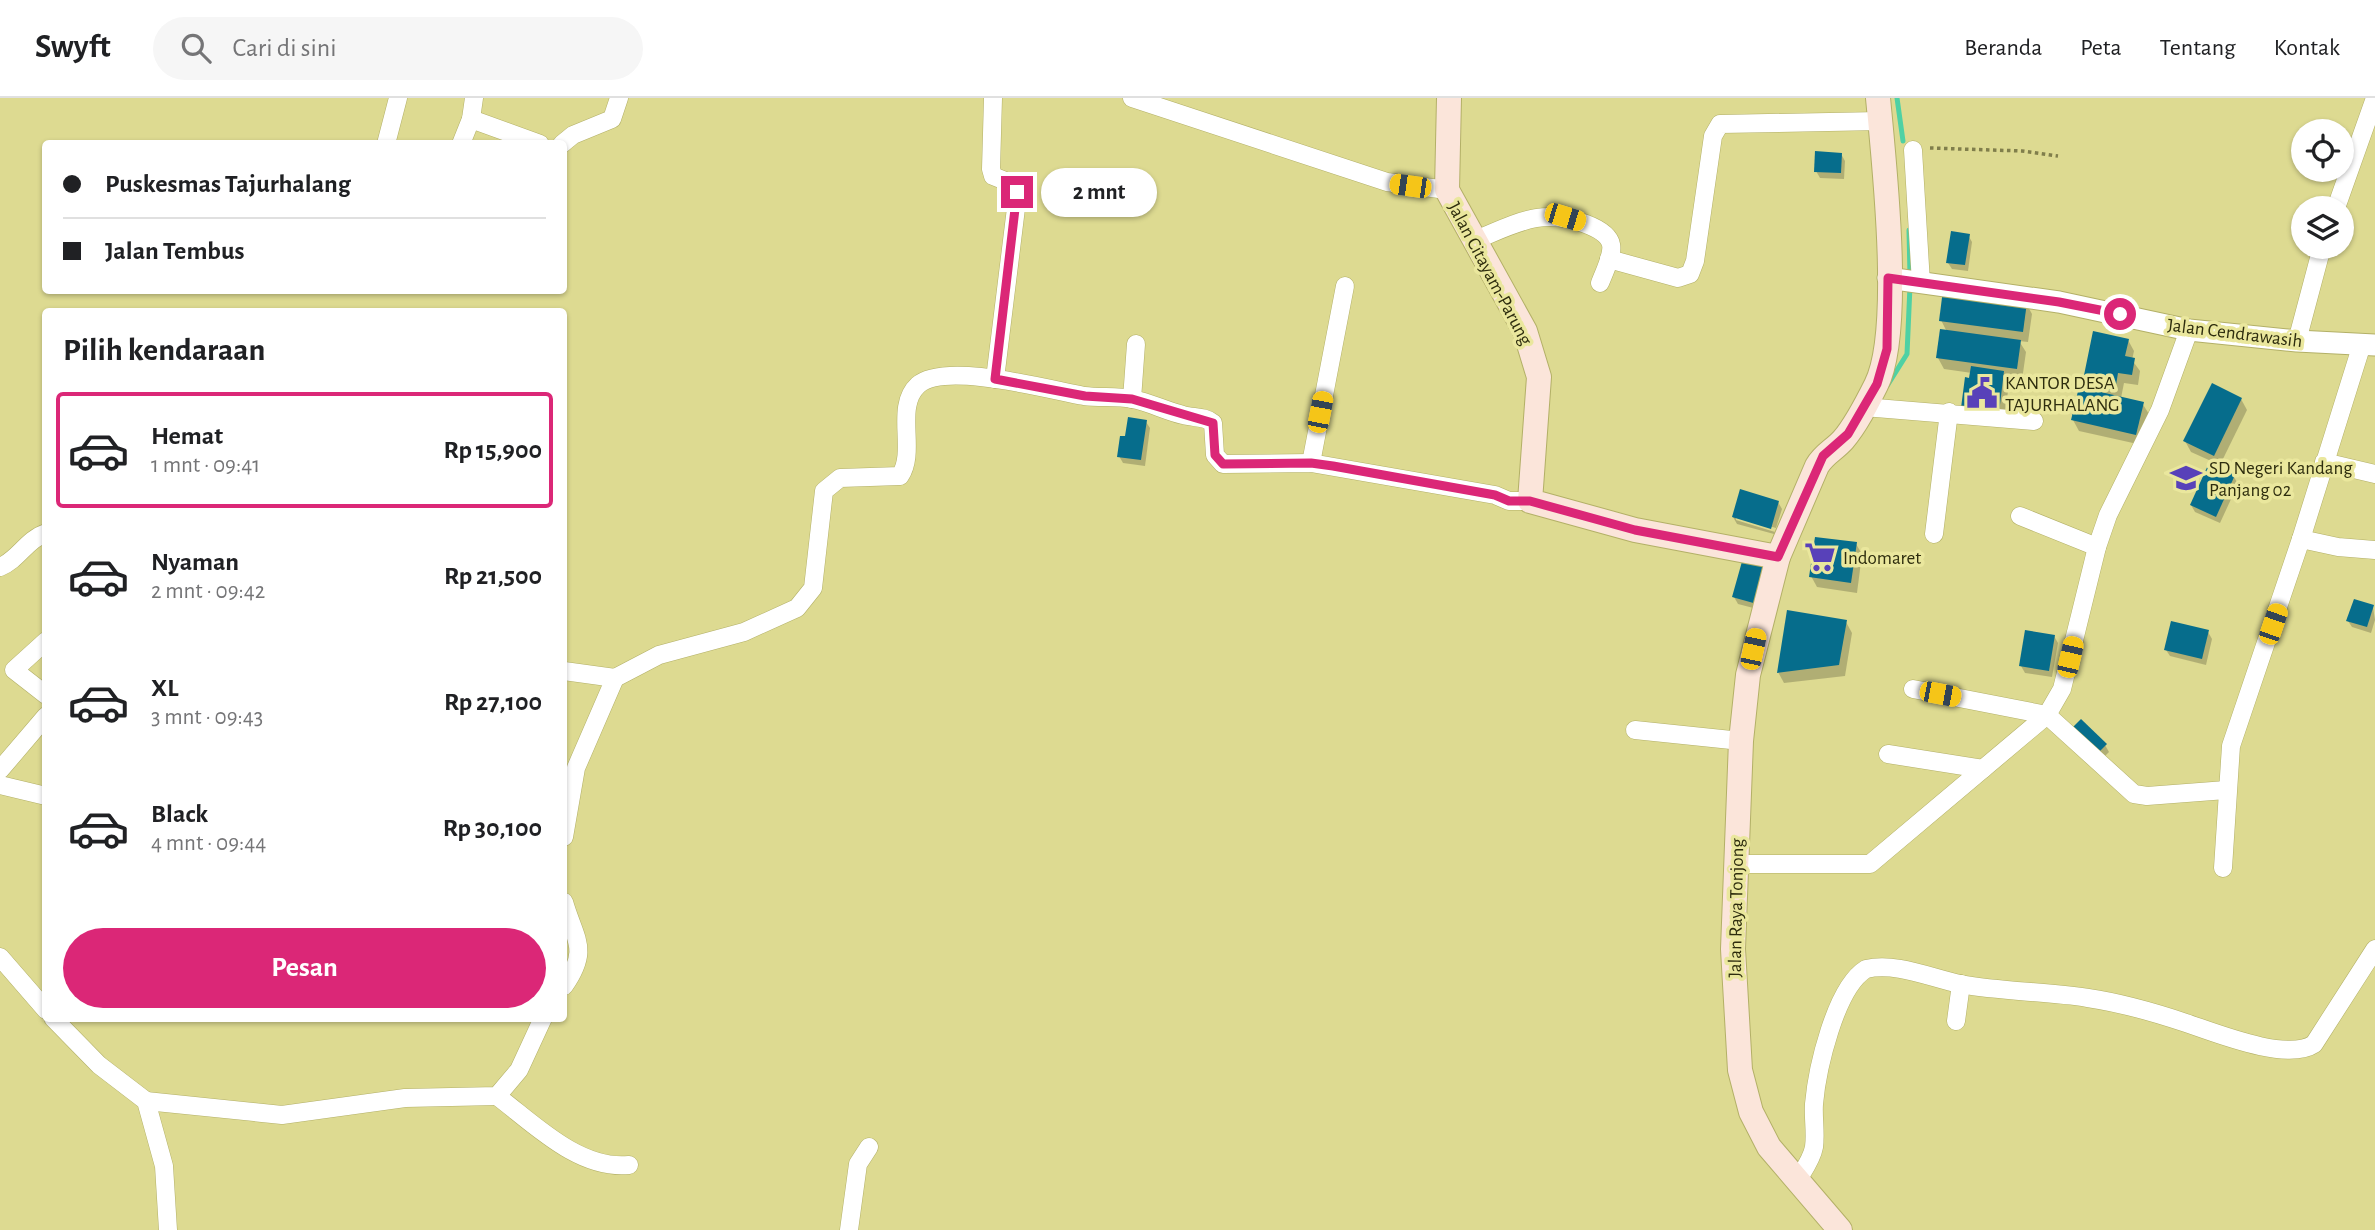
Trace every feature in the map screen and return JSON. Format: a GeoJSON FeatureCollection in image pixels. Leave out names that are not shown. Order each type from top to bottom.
{"type":"FeatureCollection","features":[{"type":"Feature","properties":{"kind":"main road","name":"Jalan Citayam-Parung"},"geometry":{"type":"LineString","coordinates":[[1449,98],[1447,190],[1525,331],[1539,377],[1537,435],[1530,501]]}},
{"type":"Feature","properties":{"kind":"main road"},"geometry":{"type":"LineString","coordinates":[[1530,501],[1635,530],[1778,557],[1823,456],[1848,434],[1877,384],[1907,281],[1879,110]]}},
{"type":"Feature","properties":{"kind":"main road","name":"Jalan Raya Tonjong"},"geometry":{"type":"LineString","coordinates":[[1778,557],[1748,675],[1741,741],[1733,949],[1740,1070],[1758,1129],[1797,1181],[1840,1230]]}},
{"type":"Feature","properties":{"kind":"street"},"geometry":{"type":"LineString","coordinates":[[387,140],[398,98]]}},
{"type":"Feature","properties":{"kind":"street"},"geometry":{"type":"LineString","coordinates":[[463,140],[471,118],[474,98]]}},
{"type":"Feature","properties":{"kind":"street"},"geometry":{"type":"LineString","coordinates":[[567,140],[612,119],[619,98]]}},
{"type":"Feature","properties":{"kind":"street"},"geometry":{"type":"LineString","coordinates":[[993,98],[990,170],[996,178],[1013,184],[1017,192],[995,379]]}},
{"type":"Feature","properties":{"kind":"street"},"geometry":{"type":"LineString","coordinates":[[1132,98],[1387,182],[1447,190]]}},
{"type":"Feature","properties":{"kind":"street"},"geometry":{"type":"LineString","coordinates":[[2340,196],[2375,98]]}},
{"type":"Feature","properties":{"kind":"street"},"geometry":{"type":"LineString","coordinates":[[1609,259],[1678,278],[1690,274],[1695,261],[1713,136],[1720,124],[1879,110]]}},
{"type":"Feature","properties":{"kind":"street"},"geometry":{"type":"LineString","coordinates":[[471,118],[529,140]]}},
{"type":"Feature","properties":{"kind":"street"},"geometry":{"type":"LineString","coordinates":[[1907,281],[1913,150]]}},
{"type":"Feature","properties":{"kind":"street"},"geometry":{"type":"LineString","coordinates":[[1473,241],[1529,218],[1555,215],[1605,232],[1612,248],[1600,283]]}},
{"type":"Feature","properties":{"kind":"street"},"geometry":{"type":"LineString","coordinates":[[2297,341],[2319,259]]}},
{"type":"Feature","properties":{"kind":"street","name":"Jalan Cendrawasih"},"geometry":{"type":"LineString","coordinates":[[1907,281],[2059,302],[2189,330],[2297,341],[2368,344]]}},
{"type":"Feature","properties":{"kind":"street"},"geometry":{"type":"LineString","coordinates":[[1311,463],[1345,286]]}},
{"type":"Feature","properties":{"kind":"street"},"geometry":{"type":"LineString","coordinates":[[1735,864],[1854,867],[1870,864],[2047,715],[2062,688],[2097,547],[2118,492],[2160,410],[2189,330]]}},
{"type":"Feature","properties":{"kind":"street"},"geometry":{"type":"LineString","coordinates":[[1132,399],[1136,344]]}},
{"type":"Feature","properties":{"kind":"street"},"geometry":{"type":"LineString","coordinates":[[2223,868],[2231,746],[2301,539],[2324,462],[2368,344]]}},
{"type":"Feature","properties":{"kind":"street"},"geometry":{"type":"LineString","coordinates":[[567,671],[615,678],[659,655],[744,632],[797,608],[813,587],[822,499],[827,486],[840,478],[900,477],[906,462],[908,403],[914,390],[924,381],[940,376],[995,379],[1085,396],[1132,399],[1211,420],[1214,427],[1215,455],[1220,463],[1230,466],[1311,463],[1495,495],[1509,501],[1530,501]]}},
{"type":"Feature","properties":{"kind":"street"},"geometry":{"type":"LineString","coordinates":[[1864,407],[2034,421]]}},
{"type":"Feature","properties":{"kind":"street"},"geometry":{"type":"LineString","coordinates":[[1934,534],[1949,412]]}},
{"type":"Feature","properties":{"kind":"street"},"geometry":{"type":"LineString","coordinates":[[2324,462],[2375,474]]}},
{"type":"Feature","properties":{"kind":"street"},"geometry":{"type":"LineString","coordinates":[[2020,516],[2097,547]]}},
{"type":"Feature","properties":{"kind":"street"},"geometry":{"type":"LineString","coordinates":[[0,567],[15,559],[42,534]]}},
{"type":"Feature","properties":{"kind":"street"},"geometry":{"type":"LineString","coordinates":[[2301,539],[2338,547],[2375,550]]}},
{"type":"Feature","properties":{"kind":"street"},"geometry":{"type":"LineString","coordinates":[[42,646],[14,670],[42,692]]}},
{"type":"Feature","properties":{"kind":"street"},"geometry":{"type":"LineString","coordinates":[[567,820],[576,768],[615,678]]}},
{"type":"Feature","properties":{"kind":"street"},"geometry":{"type":"LineString","coordinates":[[1913,689],[2047,715],[2134,794],[2147,796],[2227,790]]}},
{"type":"Feature","properties":{"kind":"street"},"geometry":{"type":"LineString","coordinates":[[0,770],[42,721]]}},
{"type":"Feature","properties":{"kind":"street"},"geometry":{"type":"LineString","coordinates":[[1635,730],[1741,741]]}},
{"type":"Feature","properties":{"kind":"street"},"geometry":{"type":"LineString","coordinates":[[1888,754],[1983,769]]}},
{"type":"Feature","properties":{"kind":"street"},"geometry":{"type":"LineString","coordinates":[[0,785],[42,795]]}},
{"type":"Feature","properties":{"kind":"street"},"geometry":{"type":"LineString","coordinates":[[567,911],[580,949],[577,965],[567,981]]}},
{"type":"Feature","properties":{"kind":"street"},"geometry":{"type":"LineString","coordinates":[[1797,1181],[1814,1148],[1814,1100],[1827,1041],[1840,1004],[1860,973],[1872,968],[1961,985],[2113,1003],[2142,1009],[2227,1037],[2292,1051],[2306,1050],[2322,1035],[2375,949]]}},
{"type":"Feature","properties":{"kind":"street"},"geometry":{"type":"LineString","coordinates":[[0,957],[42,1005]]}},
{"type":"Feature","properties":{"kind":"street"},"geometry":{"type":"LineString","coordinates":[[1956,1021],[1961,985]]}},
{"type":"Feature","properties":{"kind":"street"},"geometry":{"type":"LineString","coordinates":[[57,1022],[99,1065],[146,1101],[282,1115],[391,1099],[497,1096],[584,1157],[612,1166],[629,1165]]}},
{"type":"Feature","properties":{"kind":"street"},"geometry":{"type":"LineString","coordinates":[[497,1096],[519,1070],[541,1022]]}},
{"type":"Feature","properties":{"kind":"street"},"geometry":{"type":"LineString","coordinates":[[146,1101],[164,1166],[169,1230]]}},
{"type":"Feature","properties":{"kind":"street"},"geometry":{"type":"LineString","coordinates":[[849,1230],[858,1164],[869,1147]]}},
{"type":"Feature","properties":{"kind":"path"},"geometry":{"type":"LineString","coordinates":[[1913,150],[1944,146],[2059,156]]}},
{"type":"Feature","properties":{"kind":"building"},"geometry":{"type":"Polygon","coordinates":[[[1815,151],[1842,153],[1841,173],[1814,172],[1815,151]]]}},
{"type":"Feature","properties":{"kind":"building"},"geometry":{"type":"Polygon","coordinates":[[[1951,231],[1970,234],[1965,265],[1946,263],[1951,231]]]}},
{"type":"Feature","properties":{"kind":"building"},"geometry":{"type":"Polygon","coordinates":[[[1943,290],[2027,302],[2023,332],[1939,321],[1943,290]]]}},
{"type":"Feature","properties":{"kind":"building"},"geometry":{"type":"Polygon","coordinates":[[[1940,329],[2021,340],[2017,369],[1936,358],[1940,329]]]}},
{"type":"Feature","properties":{"kind":"building"},"geometry":{"type":"Polygon","coordinates":[[[2093,331],[2129,339],[2125,356],[2135,358],[2132,375],[2118,373],[2115,391],[2082,385],[2093,331]]]}},
{"type":"Feature","properties":{"kind":"building","name":"KANTOR DESA TAJURHALANG"},"geometry":{"type":"Polygon","coordinates":[[[1971,366],[2004,371],[1999,413],[1961,408],[1965,377],[1969,378],[1971,366]]]}},
{"type":"Feature","properties":{"kind":"building"},"geometry":{"type":"Polygon","coordinates":[[[2212,383],[2242,398],[2214,456],[2183,441],[2212,383]]]}},
{"type":"Feature","properties":{"kind":"building"},"geometry":{"type":"Polygon","coordinates":[[[2079,387],[2144,402],[2136,435],[2071,420],[2079,387]]]}},
{"type":"Feature","properties":{"kind":"building"},"geometry":{"type":"Polygon","coordinates":[[[1128,417],[1147,420],[1141,460],[1117,457],[1120,436],[1125,436],[1128,417]]]}},
{"type":"Feature","properties":{"kind":"building"},"geometry":{"type":"Polygon","coordinates":[[[2209,463],[2235,475],[2216,517],[2190,505],[2209,463]]]}},
{"type":"Feature","properties":{"kind":"building"},"geometry":{"type":"Polygon","coordinates":[[[1740,489],[1779,501],[1771,529],[1732,517],[1740,489]]]}},
{"type":"Feature","properties":{"kind":"building"},"geometry":{"type":"Polygon","coordinates":[[[1815,537],[1857,542],[1851,583],[1809,577],[1815,537]]]}},
{"type":"Feature","properties":{"kind":"building"},"geometry":{"type":"Polygon","coordinates":[[[1743,558],[1768,565],[1757,604],[1732,597],[1743,558]]]}},
{"type":"Feature","properties":{"kind":"building"},"geometry":{"type":"Polygon","coordinates":[[[2354,599],[2374,605],[2367,627],[2346,621],[2354,599]]]}},
{"type":"Feature","properties":{"kind":"building"},"geometry":{"type":"Polygon","coordinates":[[[1787,610],[1847,620],[1839,665],[1777,673],[1787,610]]]}},
{"type":"Feature","properties":{"kind":"building"},"geometry":{"type":"Polygon","coordinates":[[[2171,621],[2209,630],[2202,659],[2164,650],[2171,621]]]}},
{"type":"Feature","properties":{"kind":"building"},"geometry":{"type":"Polygon","coordinates":[[[2025,630],[2055,635],[2049,671],[2019,666],[2025,630]]]}},
{"type":"Feature","properties":{"kind":"building"},"geometry":{"type":"Polygon","coordinates":[[[2081,719],[2107,744],[2096,755],[2070,730],[2081,719]]]}},
{"type":"Feature","properties":{"kind":"waterway"},"geometry":{"type":"LineString","coordinates":[[1897,98],[1903,141]]}},
{"type":"Feature","properties":{"kind":"waterway"},"geometry":{"type":"LineString","coordinates":[[1909,230],[1910,276]]}},
{"type":"Feature","properties":{"kind":"waterway"},"geometry":{"type":"LineString","coordinates":[[1887,386],[1907,354],[1910,286]]}},
{"type":"Feature","properties":{"kind":"place","name":"KANTOR DESA TAJURHALANG"},"geometry":{"type":"Point","coordinates":[1982,393]}},
{"type":"Feature","properties":{"kind":"place","name":"SD Negeri Kandang Panjang 02"},"geometry":{"type":"Point","coordinates":[2186,478]}},
{"type":"Feature","properties":{"kind":"place","name":"Indomaret"},"geometry":{"type":"Point","coordinates":[1820,557]}},
{"type":"Feature","properties":{"kind":"route"},"geometry":{"type":"LineString","coordinates":[[1017,192],[995,379],[1085,396],[1132,399],[1185,416],[1207,419],[1214,427],[1217,461],[1230,466],[1311,463],[1333,466],[1495,495],[1509,501],[1530,501],[1635,530],[1686,537],[1778,557],[1823,456],[1848,434],[1877,384],[1887,349],[1888,278],[2059,302],[2120,314]]}}]}
